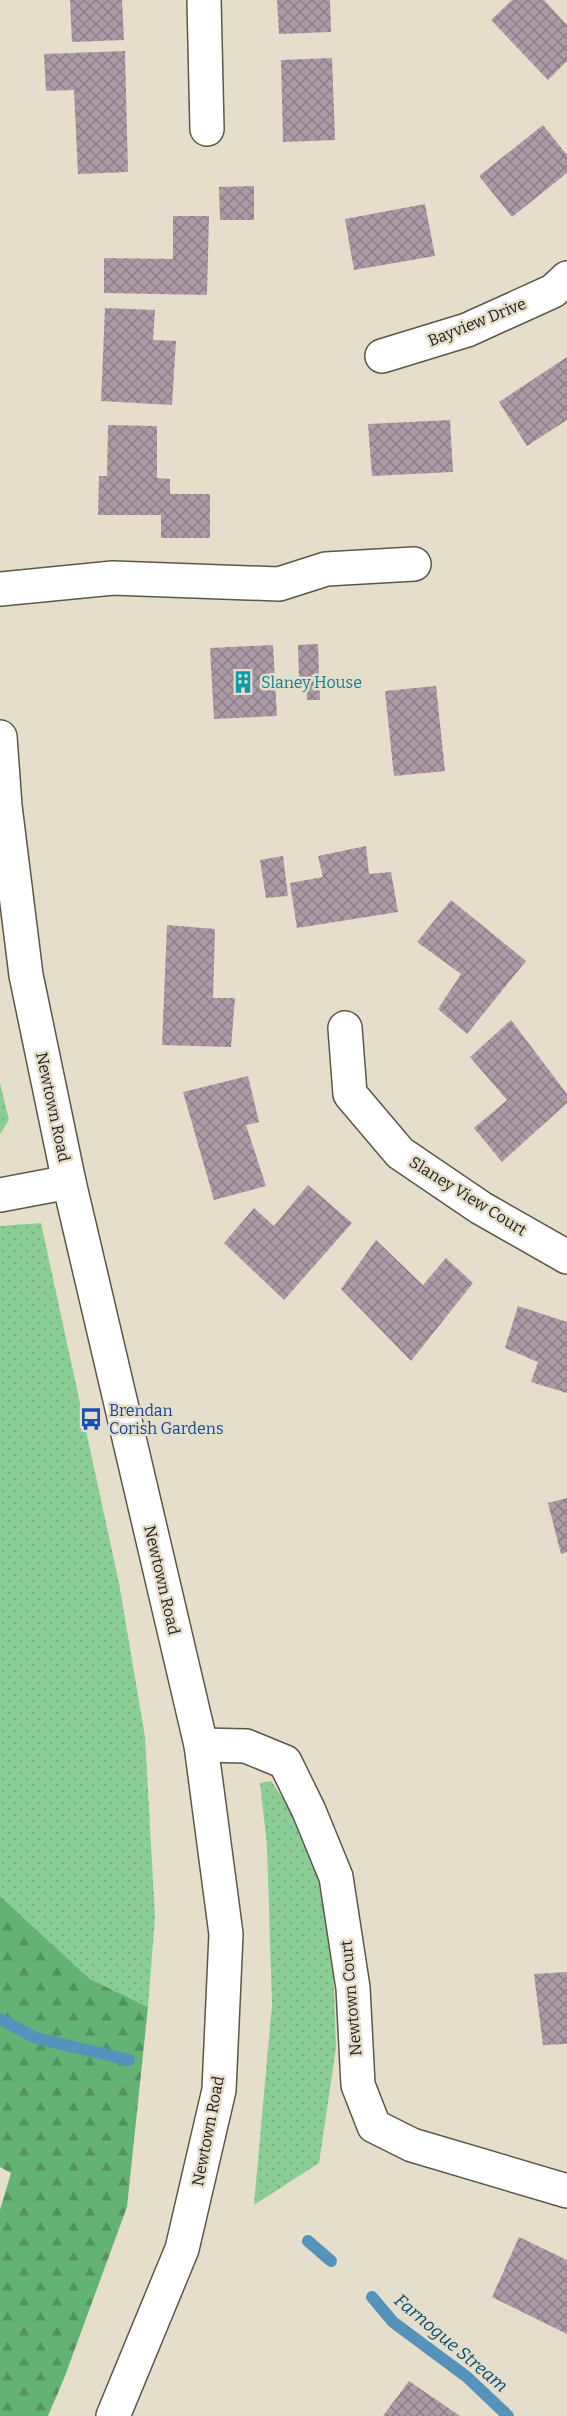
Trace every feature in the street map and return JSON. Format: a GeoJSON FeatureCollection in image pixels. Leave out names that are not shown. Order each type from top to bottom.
{"type":"FeatureCollection","features":[{"type":"Feature","properties":{"kind":"street"},"geometry":{"type":"LineString","coordinates":[[204,0],[207,129]]}},
{"type":"Feature","properties":{"kind":"street","name":"Bayview Drive"},"geometry":{"type":"LineString","coordinates":[[382,356],[467,330],[553,291],[567,278]]}},
{"type":"Feature","properties":{"kind":"street"},"geometry":{"type":"LineString","coordinates":[[0,589],[113,578],[279,584],[326,569],[414,564]]}},
{"type":"Feature","properties":{"kind":"street","name":"Newtown Road"},"geometry":{"type":"LineString","coordinates":[[0,737],[2,806],[26,975],[69,1182],[201,1745],[226,1934],[219,2090],[183,2249],[113,2416]]}},
{"type":"Feature","properties":{"kind":"street","name":"Slaney View Court"},"geometry":{"type":"LineString","coordinates":[[345,1028],[350,1094],[400,1153],[481,1208],[567,1257]]}},
{"type":"Feature","properties":{"kind":"street"},"geometry":{"type":"LineString","coordinates":[[0,1195],[69,1182]]}},
{"type":"Feature","properties":{"kind":"street","name":"Newtown Court"},"geometry":{"type":"LineString","coordinates":[[201,1745],[246,1746],[285,1762],[309,1811],[336,1877],[352,1988],[358,2085],[374,2126],[412,2145],[567,2191]]}},
{"type":"Feature","properties":{"kind":"green space"},"geometry":{"type":"Polygon","coordinates":[[[0,1083],[9,1120],[0,1134],[0,1083]]]}},
{"type":"Feature","properties":{"kind":"green space"},"geometry":{"type":"Polygon","coordinates":[[[41,1223],[119,1583],[145,1737],[155,1917],[148,2007],[90,1979],[0,1896],[0,1226],[41,1223]]]}},
{"type":"Feature","properties":{"kind":"green space"},"geometry":{"type":"Polygon","coordinates":[[[271,1781],[290,1809],[316,1869],[333,1963],[336,2048],[319,2163],[254,2205],[272,2005],[267,1845],[260,1783],[271,1781]]]}},
{"type":"Feature","properties":{"kind":"green space"},"geometry":{"type":"Polygon","coordinates":[[[0,1896],[90,1979],[148,2007],[127,2207],[48,2416],[0,2416],[0,2210],[11,2173],[0,2167],[0,1896]]]}},
{"type":"Feature","properties":{"kind":"building"},"geometry":{"type":"Polygon","coordinates":[[[70,0],[122,0],[124,40],[72,42],[70,0]]]}},
{"type":"Feature","properties":{"kind":"building"},"geometry":{"type":"Polygon","coordinates":[[[277,0],[330,0],[331,32],[279,34],[277,0]]]}},
{"type":"Feature","properties":{"kind":"building"},"geometry":{"type":"Polygon","coordinates":[[[512,0],[544,0],[567,25],[567,61],[548,80],[491,20],[512,0]]]}},
{"type":"Feature","properties":{"kind":"building"},"geometry":{"type":"Polygon","coordinates":[[[125,51],[128,172],[78,174],[74,90],[46,91],[44,54],[125,51]]]}},
{"type":"Feature","properties":{"kind":"building"},"geometry":{"type":"Polygon","coordinates":[[[332,58],[335,140],[283,142],[281,60],[332,58]]]}},
{"type":"Feature","properties":{"kind":"building"},"geometry":{"type":"Polygon","coordinates":[[[543,125],[567,155],[567,173],[512,217],[479,176],[543,125]]]}},
{"type":"Feature","properties":{"kind":"building"},"geometry":{"type":"Polygon","coordinates":[[[254,186],[254,220],[220,220],[219,187],[254,186]]]}},
{"type":"Feature","properties":{"kind":"building"},"geometry":{"type":"Polygon","coordinates":[[[425,204],[435,256],[354,270],[345,219],[425,204]]]}},
{"type":"Feature","properties":{"kind":"building"},"geometry":{"type":"Polygon","coordinates":[[[173,216],[209,216],[207,295],[104,293],[104,258],[173,259],[173,216]]]}},
{"type":"Feature","properties":{"kind":"building"},"geometry":{"type":"Polygon","coordinates":[[[105,308],[155,310],[153,340],[176,341],[172,405],[101,401],[105,308]]]}},
{"type":"Feature","properties":{"kind":"building"},"geometry":{"type":"Polygon","coordinates":[[[567,357],[567,420],[527,446],[499,402],[567,357]]]}},
{"type":"Feature","properties":{"kind":"building"},"geometry":{"type":"Polygon","coordinates":[[[450,420],[453,472],[372,476],[368,424],[450,420]]]}},
{"type":"Feature","properties":{"kind":"building"},"geometry":{"type":"Polygon","coordinates":[[[108,425],[157,426],[157,478],[170,479],[170,494],[210,494],[210,538],[161,538],[161,515],[98,515],[99,476],[107,476],[108,425]]]}},
{"type":"Feature","properties":{"kind":"building"},"geometry":{"type":"Polygon","coordinates":[[[318,644],[320,700],[307,700],[306,680],[299,681],[298,645],[318,644]]]}},
{"type":"Feature","properties":{"kind":"building","name":"Slaney House"},"geometry":{"type":"Polygon","coordinates":[[[273,645],[277,716],[214,719],[210,648],[273,645]]]}},
{"type":"Feature","properties":{"kind":"building"},"geometry":{"type":"Polygon","coordinates":[[[436,686],[445,771],[394,776],[385,691],[436,686]]]}},
{"type":"Feature","properties":{"kind":"building"},"geometry":{"type":"Polygon","coordinates":[[[366,846],[369,874],[391,872],[398,912],[297,928],[290,883],[323,877],[318,856],[366,846]]]}},
{"type":"Feature","properties":{"kind":"building"},"geometry":{"type":"Polygon","coordinates":[[[283,856],[288,896],[266,898],[260,860],[283,856]]]}},
{"type":"Feature","properties":{"kind":"building"},"geometry":{"type":"Polygon","coordinates":[[[451,900],[526,961],[467,1034],[438,1009],[461,974],[417,942],[451,900]]]}},
{"type":"Feature","properties":{"kind":"building"},"geometry":{"type":"Polygon","coordinates":[[[167,925],[215,929],[213,998],[235,998],[231,1047],[162,1045],[167,925]]]}},
{"type":"Feature","properties":{"kind":"building"},"geometry":{"type":"Polygon","coordinates":[[[511,1020],[567,1094],[567,1103],[502,1162],[474,1128],[507,1100],[470,1057],[511,1020]]]}},
{"type":"Feature","properties":{"kind":"building"},"geometry":{"type":"Polygon","coordinates":[[[248,1076],[259,1122],[246,1125],[266,1186],[214,1200],[183,1092],[248,1076]]]}},
{"type":"Feature","properties":{"kind":"building"},"geometry":{"type":"Polygon","coordinates":[[[308,1185],[352,1223],[284,1300],[224,1243],[254,1208],[274,1226],[308,1185]]]}},
{"type":"Feature","properties":{"kind":"building"},"geometry":{"type":"Polygon","coordinates":[[[376,1240],[423,1285],[446,1258],[473,1283],[411,1361],[341,1289],[376,1240]]]}},
{"type":"Feature","properties":{"kind":"building"},"geometry":{"type":"Polygon","coordinates":[[[518,1306],[567,1322],[567,1393],[531,1382],[538,1362],[505,1348],[518,1306]]]}},
{"type":"Feature","properties":{"kind":"building"},"geometry":{"type":"Polygon","coordinates":[[[567,1498],[567,1552],[561,1554],[548,1503],[567,1498]]]}},
{"type":"Feature","properties":{"kind":"building"},"geometry":{"type":"Polygon","coordinates":[[[567,1972],[567,2044],[543,2045],[534,1974],[567,1972]]]}},
{"type":"Feature","properties":{"kind":"building"},"geometry":{"type":"Polygon","coordinates":[[[519,2237],[567,2260],[567,2334],[492,2297],[519,2237]]]}},
{"type":"Feature","properties":{"kind":"building"},"geometry":{"type":"Polygon","coordinates":[[[409,2381],[460,2416],[383,2416],[409,2381]]]}},
{"type":"Feature","properties":{"kind":"waterway","name":"Farnogue Stream"},"geometry":{"type":"LineString","coordinates":[[0,2019],[36,2038],[129,2060]]}},
{"type":"Feature","properties":{"kind":"waterway","name":"Farnogue Stream"},"geometry":{"type":"LineString","coordinates":[[308,2241],[331,2261]]}},
{"type":"Feature","properties":{"kind":"waterway","name":"Farnogue Stream"},"geometry":{"type":"LineString","coordinates":[[372,2297],[393,2322],[467,2377],[508,2416]]}},
{"type":"Feature","properties":{"kind":"place","name":"Slaney House"},"geometry":{"type":"Point","coordinates":[243,682]}},
{"type":"Feature","properties":{"kind":"place","name":"Brendan Corish Gardens"},"geometry":{"type":"Point","coordinates":[91,1419]}}]}
